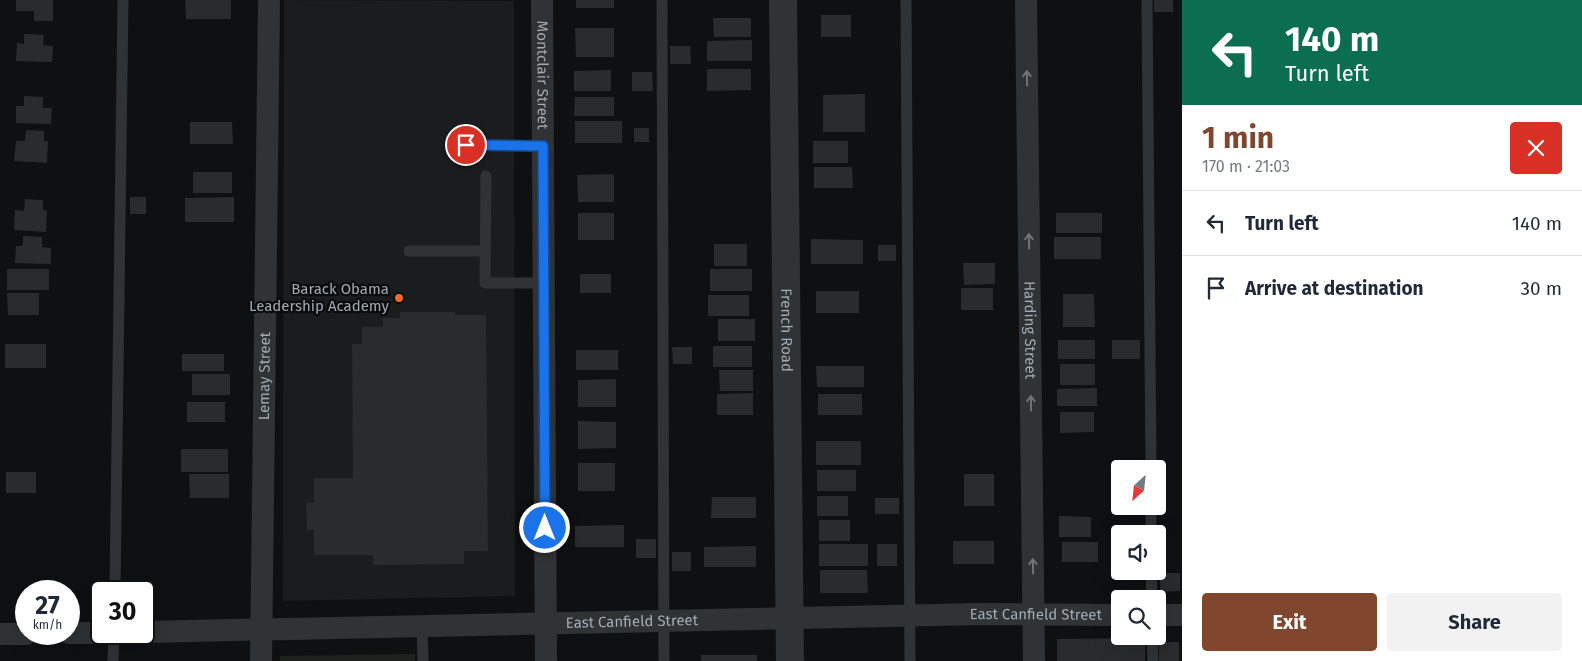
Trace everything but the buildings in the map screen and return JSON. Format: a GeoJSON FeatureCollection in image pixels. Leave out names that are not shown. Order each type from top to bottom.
{"type":"FeatureCollection","features":[{"type":"Feature","properties":{"kind":"street","name":"Lemay Street"},"geometry":{"type":"LineString","coordinates":[[261,661],[270,0]]}},
{"type":"Feature","properties":{"kind":"street","name":"Montclair Street"},"geometry":{"type":"LineString","coordinates":[[542,0],[546,661]]}},
{"type":"Feature","properties":{"kind":"street","name":"French Road"},"geometry":{"type":"LineString","coordinates":[[783,0],[790,661]]}},
{"type":"Feature","properties":{"kind":"street","name":"Harding Street"},"geometry":{"type":"LineString","coordinates":[[1026,0],[1034,661]]}},
{"type":"Feature","properties":{"kind":"street","name":"East Canfield Street"},"geometry":{"type":"LineString","coordinates":[[155,632],[790,618],[1033,614],[1111,615]]}},
{"type":"Feature","properties":{"kind":"street"},"geometry":{"type":"LineString","coordinates":[[1166,615],[1182,615]]}},
{"type":"Feature","properties":{"kind":"street"},"geometry":{"type":"LineString","coordinates":[[0,634],[15,634]]}},
{"type":"Feature","properties":{"kind":"lane"},"geometry":{"type":"LineString","coordinates":[[114,580],[123,0]]}},
{"type":"Feature","properties":{"kind":"lane"},"geometry":{"type":"LineString","coordinates":[[662,0],[664,661]]}},
{"type":"Feature","properties":{"kind":"lane"},"geometry":{"type":"LineString","coordinates":[[906,0],[910,661]]}},
{"type":"Feature","properties":{"kind":"lane"},"geometry":{"type":"LineString","coordinates":[[1147,0],[1151,460]]}},
{"type":"Feature","properties":{"kind":"lane"},"geometry":{"type":"LineString","coordinates":[[466,145],[543,146]]}},
{"type":"Feature","properties":{"kind":"lane"},"geometry":{"type":"LineString","coordinates":[[486,176],[485,283],[544,283]]}},
{"type":"Feature","properties":{"kind":"lane"},"geometry":{"type":"LineString","coordinates":[[409,251],[485,251]]}},
{"type":"Feature","properties":{"kind":"lane"},"geometry":{"type":"LineString","coordinates":[[422,626],[423,661]]}},
{"type":"Feature","properties":{"kind":"lane"},"geometry":{"type":"LineString","coordinates":[[113,661],[114,645]]}},
{"type":"Feature","properties":{"kind":"lane"},"geometry":{"type":"LineString","coordinates":[[1152,645],[1153,661]]}},
{"type":"Feature","properties":{"kind":"shaded area","name":"Barack Obama Leadership Academy"},"geometry":{"type":"Polygon","coordinates":[[[284,0],[514,1],[515,596],[283,601],[284,0]]]}},
{"type":"Feature","properties":{"kind":"shaded area"},"geometry":{"type":"Polygon","coordinates":[[[415,654],[415,661],[280,661],[280,656],[415,654]]]}},
{"type":"Feature","properties":{"kind":"place","name":"Barack Obama Leadership Academy"},"geometry":{"type":"Point","coordinates":[399,298]}},
{"type":"Feature","properties":{"kind":"route"},"geometry":{"type":"LineString","coordinates":[[466,145],[543,146],[545,528]]}}]}
